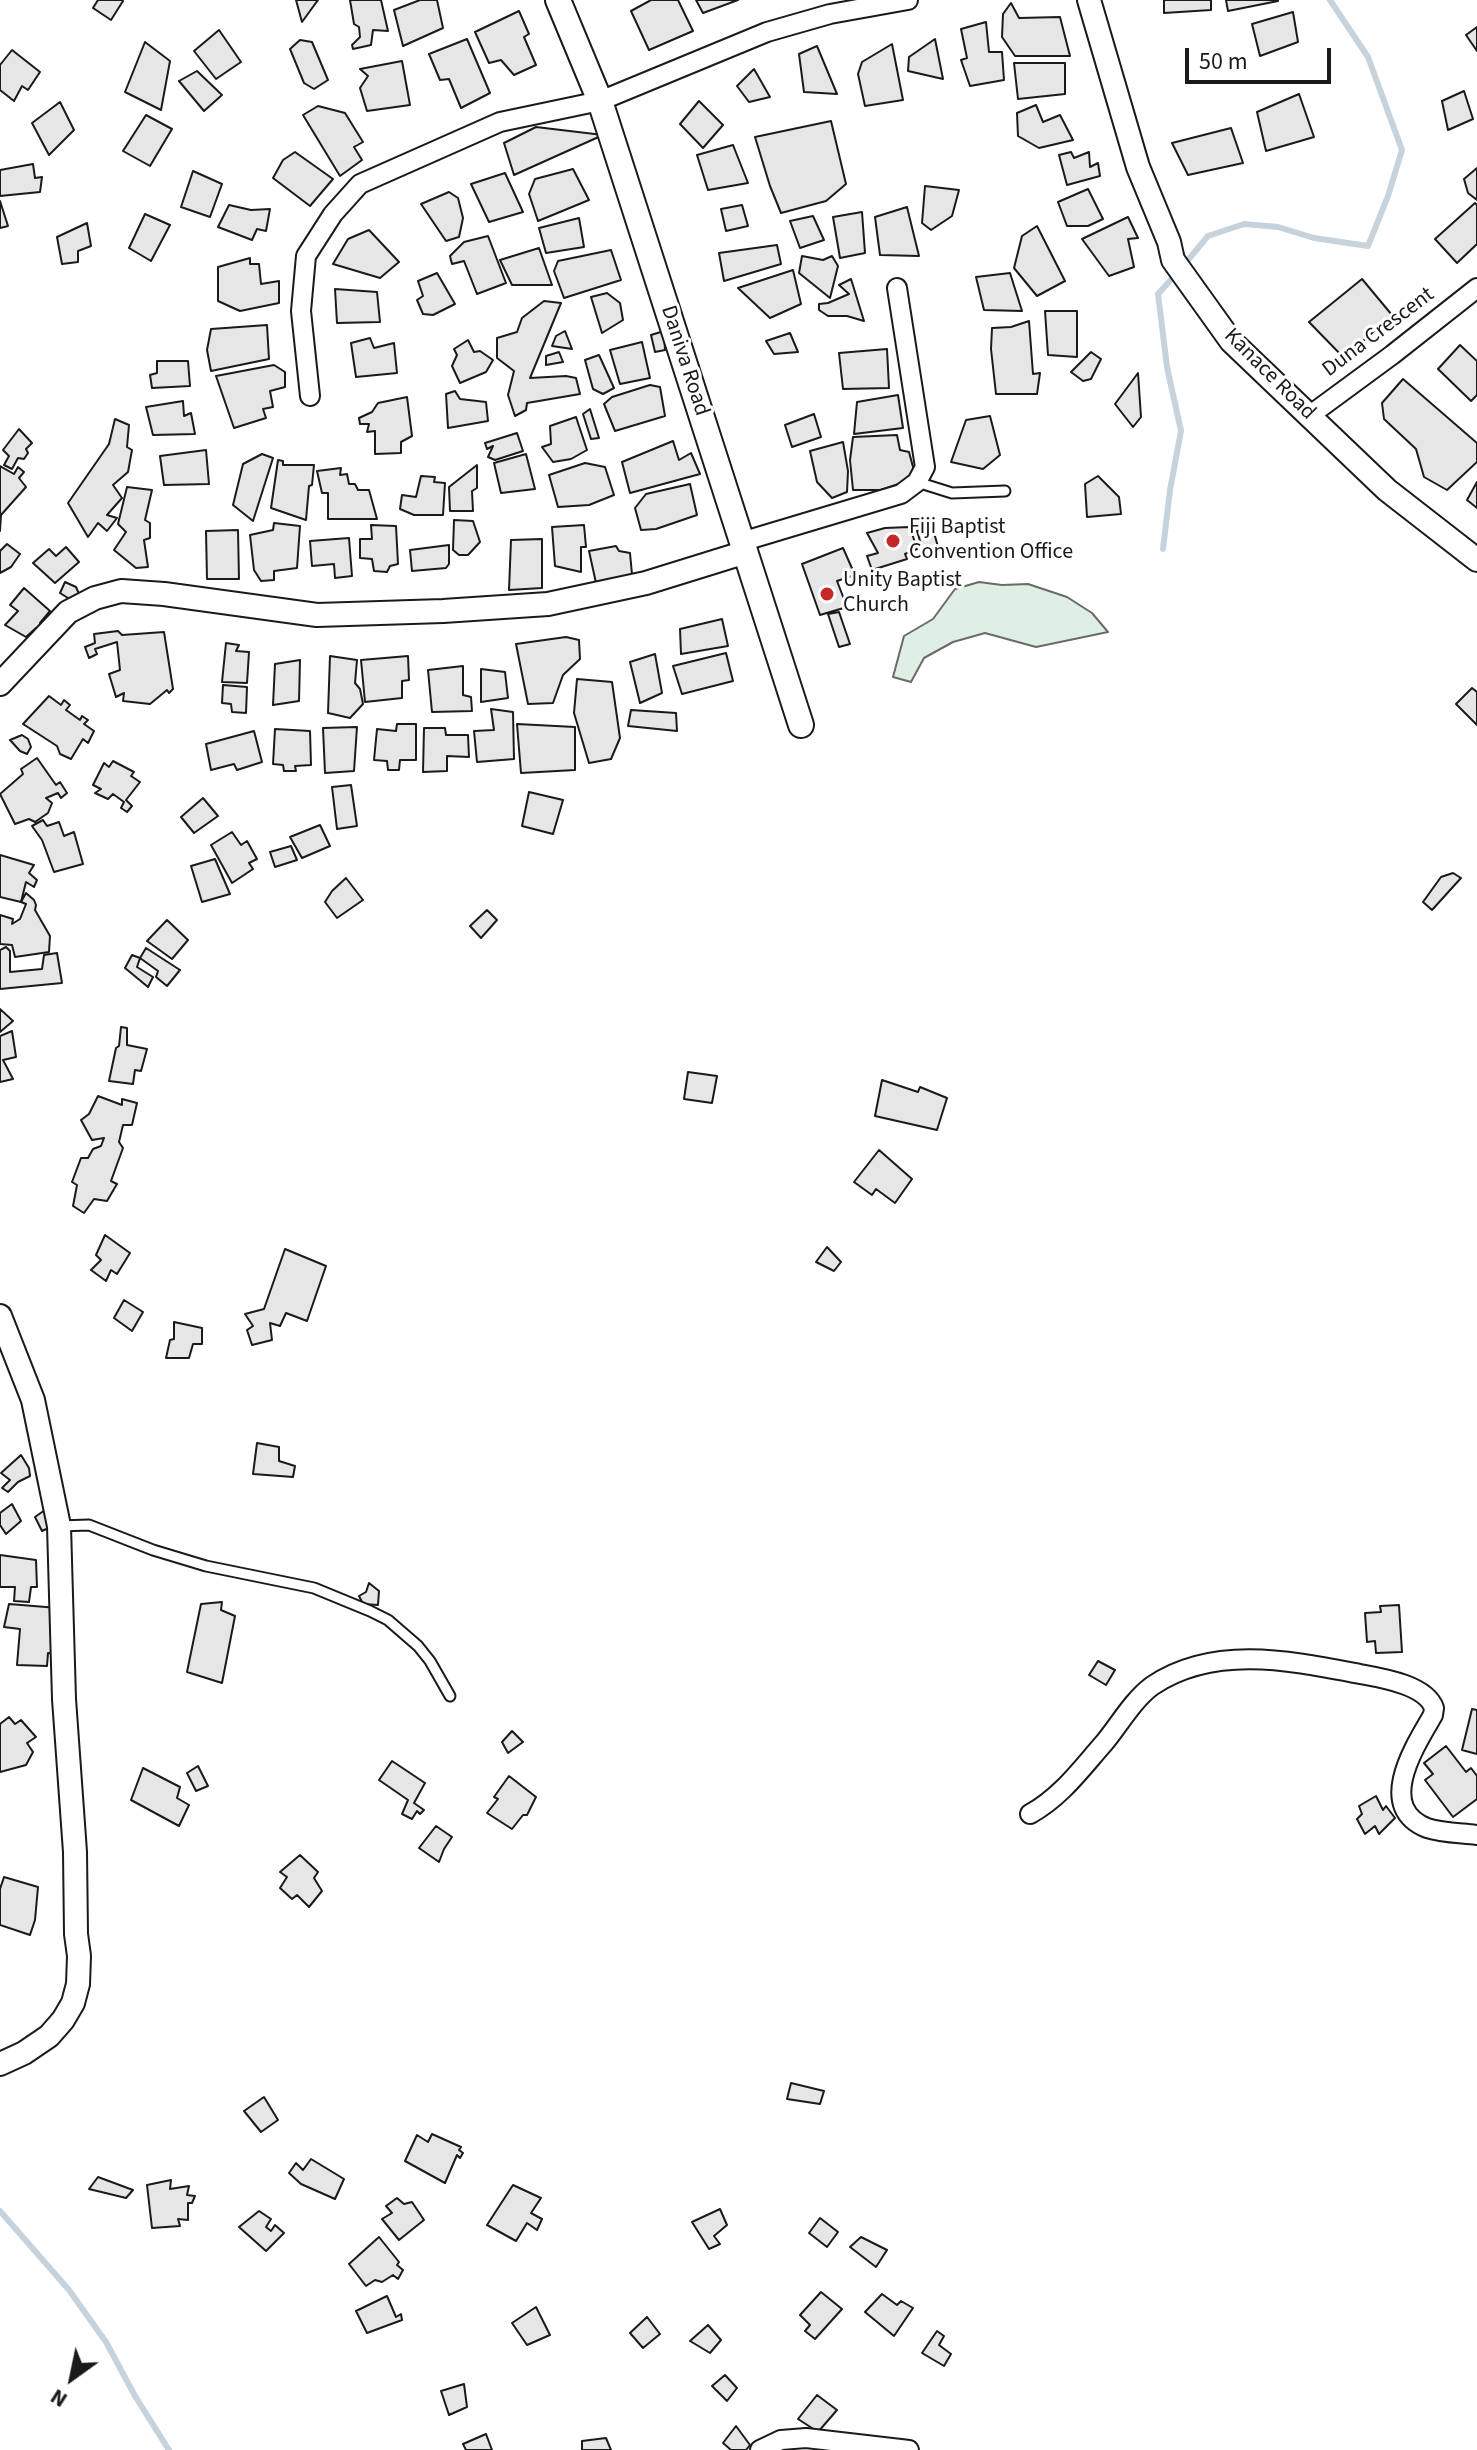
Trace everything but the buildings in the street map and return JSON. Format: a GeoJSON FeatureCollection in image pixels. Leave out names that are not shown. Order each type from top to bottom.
{"type":"FeatureCollection","features":[{"type":"Feature","properties":{"kind":"main road","name":"Daniva Road"},"geometry":{"type":"LineString","coordinates":[[558,0],[600,101],[801,725]]}},
{"type":"Feature","properties":{"kind":"street"},"geometry":{"type":"LineString","coordinates":[[310,396],[301,311],[306,256],[333,214],[360,184],[500,122],[600,101],[767,32],[830,14],[908,0]]}},
{"type":"Feature","properties":{"kind":"street","name":"Kanace Road"},"geometry":{"type":"LineString","coordinates":[[1089,0],[1138,167],[1169,242],[1173,260],[1231,341],[1387,490],[1477,560]]}},
{"type":"Feature","properties":{"kind":"street"},"geometry":{"type":"LineString","coordinates":[[0,684],[68,612],[95,598],[121,591],[317,615],[548,604],[646,583],[901,494],[917,482],[925,467],[897,288]]}},
{"type":"Feature","properties":{"kind":"street","name":"Duna Crescent"},"geometry":{"type":"LineString","coordinates":[[1309,416],[1477,288]]}},
{"type":"Feature","properties":{"kind":"street"},"geometry":{"type":"LineString","coordinates":[[0,1316],[33,1400],[59,1526],[64,1699],[79,1956],[78,1984],[73,2003],[63,2020],[49,2036],[0,2064]]}},
{"type":"Feature","properties":{"kind":"street"},"geometry":{"type":"LineString","coordinates":[[1030,1814],[1065,1789],[1152,1686],[1206,1663],[1242,1658],[1296,1661],[1385,1679],[1426,1695],[1434,1708],[1433,1715],[1408,1760],[1400,1794],[1403,1804],[1407,1813],[1427,1828],[1477,1835]]}},
{"type":"Feature","properties":{"kind":"street"},"geometry":{"type":"LineString","coordinates":[[760,2450],[781,2440],[806,2438],[909,2450]]}},
{"type":"Feature","properties":{"kind":"lane"},"geometry":{"type":"LineString","coordinates":[[917,482],[952,493],[1005,491]]}},
{"type":"Feature","properties":{"kind":"lane"},"geometry":{"type":"LineString","coordinates":[[59,1526],[89,1525],[206,1566],[314,1588],[370,1611],[388,1620],[418,1646],[450,1696]]}},
{"type":"Feature","properties":{"kind":"green space"},"geometry":{"type":"Polygon","coordinates":[[[979,582],[1028,584],[1067,597],[1092,613],[1108,632],[1036,647],[985,633],[953,642],[924,658],[911,682],[893,677],[904,636],[933,619],[955,589],[979,582]]]}},
{"type":"Feature","properties":{"kind":"waterway"},"geometry":{"type":"LineString","coordinates":[[1183,266],[1208,236],[1244,224],[1278,227],[1314,238],[1368,246],[1402,150],[1368,57],[1330,0]]}},
{"type":"Feature","properties":{"kind":"waterway"},"geometry":{"type":"LineString","coordinates":[[1163,549],[1181,431],[1167,367],[1158,294],[1176,274]]}},
{"type":"Feature","properties":{"kind":"waterway"},"geometry":{"type":"LineString","coordinates":[[0,2211],[69,2290],[106,2342],[169,2450]]}},
{"type":"Feature","properties":{"kind":"place","name":"Fiji Baptist Convention Office"},"geometry":{"type":"Point","coordinates":[893,541]}},
{"type":"Feature","properties":{"kind":"place","name":"Unity Baptist Church"},"geometry":{"type":"Point","coordinates":[827,594]}}]}
